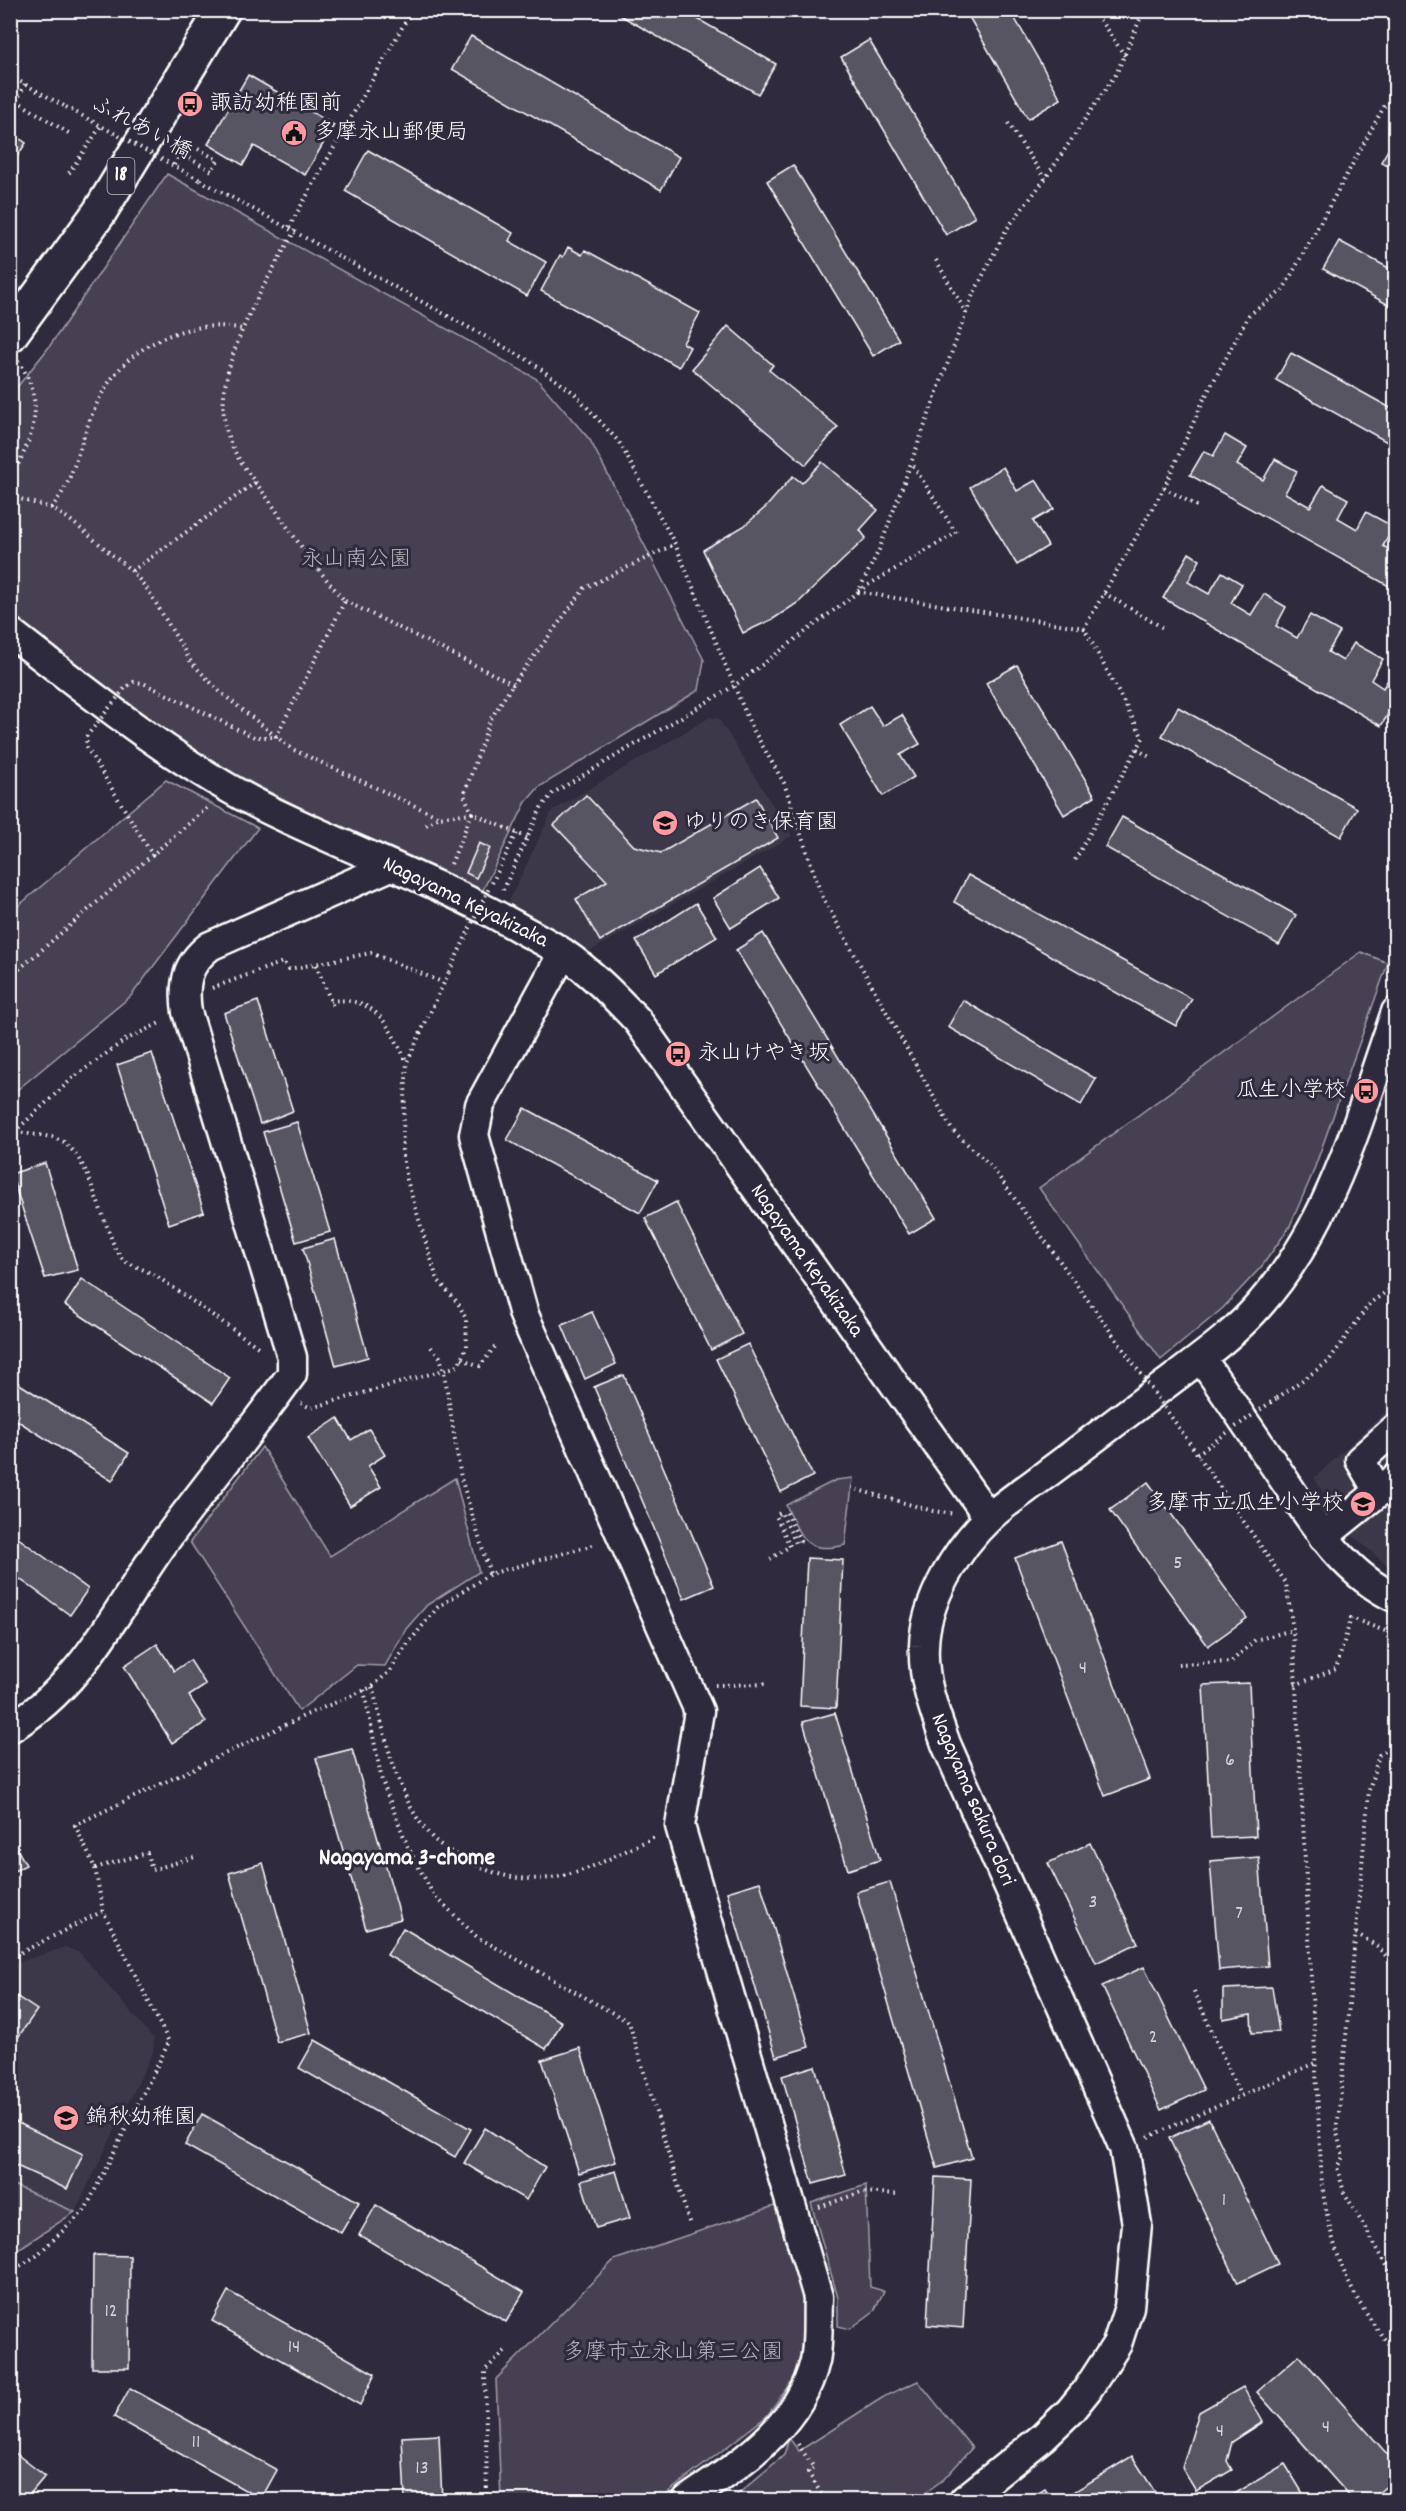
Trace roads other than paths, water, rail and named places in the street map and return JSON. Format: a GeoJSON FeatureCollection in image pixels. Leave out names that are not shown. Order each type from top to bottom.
{"type":"FeatureCollection","features":[{"type":"Feature","properties":{"kind":"main road","name":"18"},"geometry":{"type":"LineString","coordinates":[[13,347],[99,213],[223,10]]}},
{"type":"Feature","properties":{"kind":"street","name":"Nagayama Keyakizaka"},"geometry":{"type":"LineString","coordinates":[[10,632],[132,726],[229,789],[391,866],[441,887],[491,899],[608,989],[637,1020],[989,1518]]}},
{"type":"Feature","properties":{"kind":"street"},"geometry":{"type":"LineString","coordinates":[[10,1728],[52,1699],[90,1655],[165,1541],[292,1374],[292,1357],[187,1012],[184,990],[189,968],[199,954],[210,946],[391,866]]}},
{"type":"Feature","properties":{"kind":"street"},"geometry":{"type":"LineString","coordinates":[[563,953],[480,1106],[474,1134],[524,1314],[699,1711],[680,1826],[818,2297],[814,2363],[802,2394],[784,2422],[758,2450],[687,2500]]}},
{"type":"Feature","properties":{"kind":"street","name":"Nagayama sakura dori"},"geometry":{"type":"LineString","coordinates":[[964,2500],[1043,2437],[1070,2411],[1087,2390],[1117,2344],[1129,2307],[1137,2224],[1124,2148],[946,1744],[926,1676],[924,1645],[928,1618],[937,1592],[951,1564],[989,1518],[1201,1358],[1260,1305],[1290,1268],[1309,1237],[1333,1185],[1395,1012]]}},
{"type":"Feature","properties":{"kind":"street"},"geometry":{"type":"LineString","coordinates":[[1201,1358],[1323,1537],[1348,1564],[1378,1590],[1395,1598]]}},
{"type":"Feature","properties":{"kind":"street"},"geometry":{"type":"LineString","coordinates":[[1323,1537],[1387,1485],[1360,1460],[1395,1428]]}},
{"type":"Feature","properties":{"kind":"place","name":"諏訪幼稚園前"},"geometry":{"type":"Point","coordinates":[190,104]}},
{"type":"Feature","properties":{"kind":"place","name":"多摩永山郵便局"},"geometry":{"type":"Point","coordinates":[294,133]}},
{"type":"Feature","properties":{"kind":"place","name":"ゆりのき保育園"},"geometry":{"type":"Point","coordinates":[665,823]}},
{"type":"Feature","properties":{"kind":"place","name":"永山けやき坂"},"geometry":{"type":"Point","coordinates":[678,1054]}},
{"type":"Feature","properties":{"kind":"place","name":"瓜生小学校"},"geometry":{"type":"Point","coordinates":[1366,1091]}},
{"type":"Feature","properties":{"kind":"place","name":"多摩市立瓜生小学校"},"geometry":{"type":"Point","coordinates":[1363,1504]}},
{"type":"Feature","properties":{"kind":"place","name":"錦秋幼稚園"},"geometry":{"type":"Point","coordinates":[66,2118]}},
{"type":"Feature","properties":{"kind":"district","name":"Nagayama 3-chome"},"geometry":{"type":"Point","coordinates":[407,1859]}},
{"type":"Feature","properties":{"kind":"park label","name":"永山南公園"},"geometry":{"type":"Point","coordinates":[356,560]}},
{"type":"Feature","properties":{"kind":"park label","name":"多摩市立永山第三公園"},"geometry":{"type":"Point","coordinates":[673,2353]}}]}
